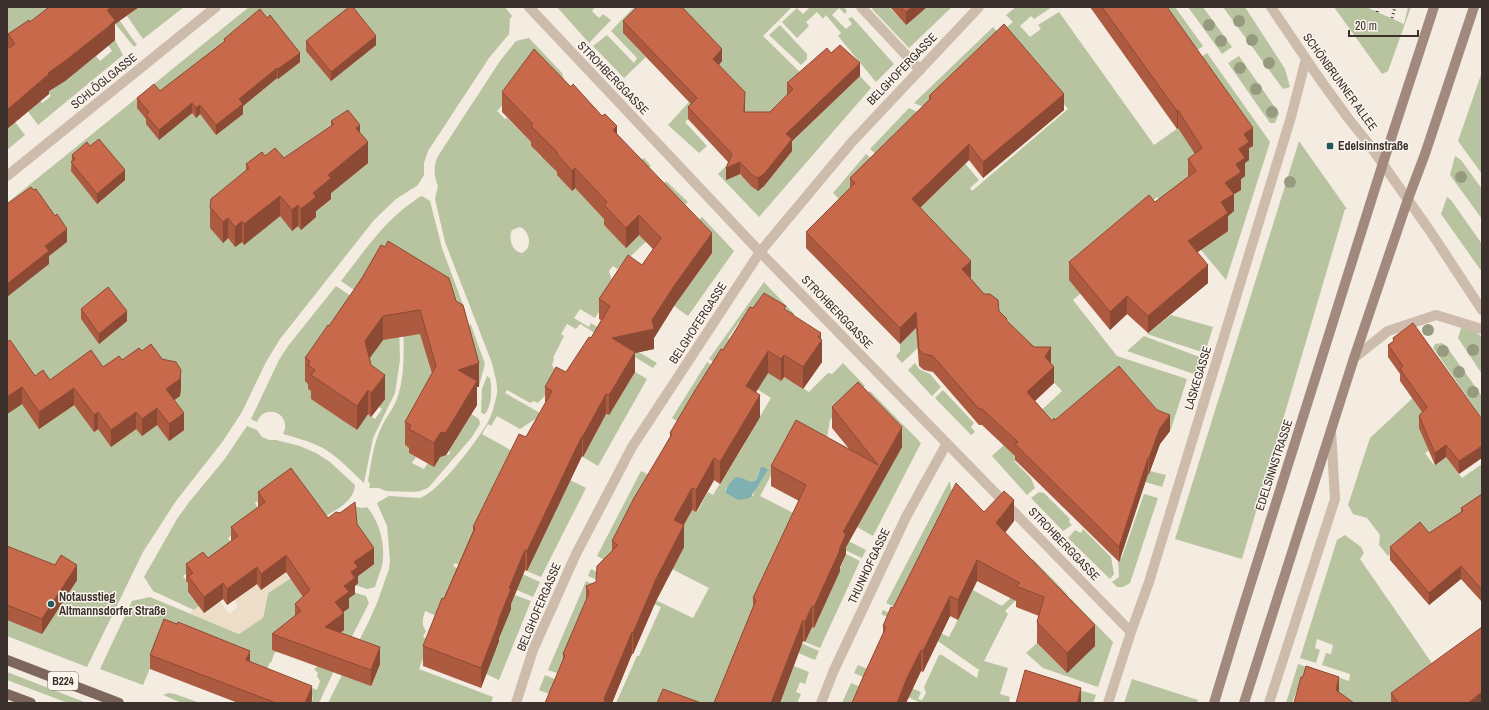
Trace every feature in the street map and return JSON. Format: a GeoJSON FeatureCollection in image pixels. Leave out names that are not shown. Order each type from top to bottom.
{"type":"FeatureCollection","features":[{"type":"Feature","properties":{"kind":"main road","name":"EDELSINNSTRASSE"},"geometry":{"type":"LineString","coordinates":[[1214,703],[1383,164],[1434,7]]}},
{"type":"Feature","properties":{"kind":"main road"},"geometry":{"type":"LineString","coordinates":[[1244,703],[1331,427],[1474,7]]}},
{"type":"Feature","properties":{"kind":"main road","name":"B224"},"geometry":{"type":"LineString","coordinates":[[7,660],[120,703]]}},
{"type":"Feature","properties":{"kind":"main road"},"geometry":{"type":"LineString","coordinates":[[7,694],[31,703]]}},
{"type":"Feature","properties":{"kind":"street","name":"SCHLÖGLGASSE"},"geometry":{"type":"LineString","coordinates":[[7,176],[216,7]]}},
{"type":"Feature","properties":{"kind":"street","name":"STROHBERGGASSE"},"geometry":{"type":"LineString","coordinates":[[529,7],[760,252],[1131,632]]}},
{"type":"Feature","properties":{"kind":"street"},"geometry":{"type":"LineString","coordinates":[[861,7],[920,70]]}},
{"type":"Feature","properties":{"kind":"street","name":"BELGHOFERGASSE"},"geometry":{"type":"LineString","coordinates":[[516,703],[533,650],[573,561],[632,447],[760,252],[851,142],[979,7]]}},
{"type":"Feature","properties":{"kind":"street","name":"SCHÖNBRUNNER ALLEE"},"geometry":{"type":"LineString","coordinates":[[1271,7],[1319,78],[1408,199],[1482,310]]}},
{"type":"Feature","properties":{"kind":"street","name":"LASKEGASSE"},"geometry":{"type":"LineString","coordinates":[[1108,703],[1152,574],[1291,117],[1306,59]]}},
{"type":"Feature","properties":{"kind":"street"},"geometry":{"type":"LineString","coordinates":[[1354,358],[1388,330],[1436,315],[1482,330]]}},
{"type":"Feature","properties":{"kind":"street"},"geometry":{"type":"LineString","coordinates":[[1269,703],[1336,500],[1331,427]]}},
{"type":"Feature","properties":{"kind":"street","name":"THUNHOFGASSE"},"geometry":{"type":"LineString","coordinates":[[821,703],[834,670],[906,517],[947,443]]}},
{"type":"Feature","properties":{"kind":"street"},"geometry":{"type":"LineString","coordinates":[[7,694],[20,703]]}},
{"type":"Feature","properties":{"kind":"green space"},"geometry":{"type":"Polygon","coordinates":[[[7,7],[55,7],[78,70],[96,56],[100,61],[112,51],[108,45],[115,40],[123,55],[38,125],[25,107],[38,98],[42,103],[51,96],[48,92],[59,84],[15,47],[7,36],[7,7]]]}},
{"type":"Feature","properties":{"kind":"green space"},"geometry":{"type":"Polygon","coordinates":[[[102,7],[110,7],[137,45],[134,47],[102,7]]]}},
{"type":"Feature","properties":{"kind":"green space"},"geometry":{"type":"Polygon","coordinates":[[[139,7],[184,7],[143,39],[127,16],[139,7]]]}},
{"type":"Feature","properties":{"kind":"green space"},"geometry":{"type":"Polygon","coordinates":[[[249,7],[505,7],[512,16],[510,19],[509,34],[489,58],[428,151],[424,163],[424,175],[418,185],[396,199],[374,220],[280,339],[266,362],[242,412],[223,441],[176,501],[143,552],[87,667],[7,636],[7,203],[249,7]]]}},
{"type":"Feature","properties":{"kind":"green space"},"geometry":{"type":"Polygon","coordinates":[[[557,7],[595,7],[592,11],[599,18],[603,14],[611,20],[589,43],[557,7]]]}},
{"type":"Feature","properties":{"kind":"green space"},"geometry":{"type":"Polygon","coordinates":[[[634,7],[650,7],[623,33],[646,57],[624,78],[593,46],[607,35],[634,63],[637,58],[611,31],[634,7]]]}},
{"type":"Feature","properties":{"kind":"green space"},"geometry":{"type":"Polygon","coordinates":[[[670,7],[792,7],[763,36],[812,84],[782,113],[800,133],[860,76],[871,88],[759,217],[718,174],[727,165],[760,189],[792,151],[688,119],[685,122],[707,146],[699,153],[668,125],[689,102],[677,89],[715,54],[670,7]]]}},
{"type":"Feature","properties":{"kind":"green space"},"geometry":{"type":"Polygon","coordinates":[[[810,7],[844,7],[847,11],[845,14],[839,8],[832,15],[846,29],[852,24],[848,19],[852,17],[894,64],[876,82],[838,36],[841,33],[826,15],[823,19],[817,12],[806,22],[809,26],[797,38],[782,22],[797,8],[803,14],[810,7]]]}},
{"type":"Feature","properties":{"kind":"green space"},"geometry":{"type":"Polygon","coordinates":[[[874,7],[889,7],[906,25],[927,7],[952,7],[909,48],[872,9],[874,7]]]}},
{"type":"Feature","properties":{"kind":"green space"},"geometry":{"type":"Polygon","coordinates":[[[1016,7],[1052,7],[1034,19],[1031,16],[1020,26],[1030,37],[1041,29],[1038,25],[1059,12],[1154,145],[1219,99],[1194,62],[1207,53],[1270,142],[1226,280],[1157,197],[1145,208],[1081,293],[1073,300],[1117,356],[1187,379],[1171,429],[1165,437],[1163,428],[1149,474],[1150,471],[1166,475],[1162,487],[1109,471],[1046,430],[1014,461],[1031,478],[1035,488],[1027,495],[992,456],[1062,391],[972,296],[902,363],[896,356],[900,351],[900,344],[971,276],[847,207],[833,193],[866,154],[871,158],[878,156],[870,149],[909,108],[924,115],[979,180],[970,188],[972,191],[1068,109],[1003,30],[1013,22],[1006,15],[1016,7]]]}},
{"type":"Feature","properties":{"kind":"green space"},"geometry":{"type":"Polygon","coordinates":[[[1154,7],[1175,7],[1203,46],[1189,56],[1154,7]]]}},
{"type":"Feature","properties":{"kind":"green space"},"geometry":{"type":"Polygon","coordinates":[[[1188,7],[1203,7],[1232,47],[1222,54],[1188,7]]]}},
{"type":"Feature","properties":{"kind":"green space"},"geometry":{"type":"Polygon","coordinates":[[[1223,7],[1245,7],[1285,69],[1290,87],[1283,89],[1223,7]]]}},
{"type":"Feature","properties":{"kind":"green space"},"geometry":{"type":"Polygon","coordinates":[[[1334,7],[1366,7],[1404,24],[1408,7],[1411,7],[1388,71],[1382,74],[1334,7]]]}},
{"type":"Feature","properties":{"kind":"green space"},"geometry":{"type":"Polygon","coordinates":[[[780,25],[807,54],[807,59],[801,65],[769,35],[780,25]]]}},
{"type":"Feature","properties":{"kind":"green space"},"geometry":{"type":"Polygon","coordinates":[[[993,27],[1004,40],[926,108],[914,103],[993,27]]]}},
{"type":"Feature","properties":{"kind":"green space"},"geometry":{"type":"Polygon","coordinates":[[[529,38],[562,73],[570,101],[507,100],[497,111],[505,119],[507,118],[533,144],[531,146],[541,157],[543,155],[572,191],[575,188],[593,206],[644,158],[651,166],[639,177],[604,225],[620,241],[659,188],[666,181],[688,202],[617,269],[613,266],[609,271],[614,288],[595,318],[580,309],[574,318],[589,327],[591,323],[657,363],[653,368],[580,324],[576,329],[567,324],[561,334],[564,336],[553,358],[552,365],[555,370],[554,386],[538,403],[534,401],[530,403],[507,390],[505,393],[540,413],[538,417],[520,429],[497,416],[491,426],[488,424],[482,434],[512,451],[472,551],[540,582],[533,597],[455,563],[453,566],[460,570],[439,617],[425,611],[423,624],[426,631],[423,637],[430,640],[419,669],[493,697],[491,703],[328,703],[369,621],[389,569],[390,561],[387,526],[377,503],[389,496],[420,498],[428,494],[448,476],[468,451],[484,429],[494,407],[497,389],[492,363],[445,242],[435,199],[438,186],[435,168],[438,156],[500,61],[516,41],[529,38]],[[520,227],[512,230],[510,237],[513,247],[522,253],[529,244],[528,236],[520,227]]]}},
{"type":"Feature","properties":{"kind":"green space"},"geometry":{"type":"Polygon","coordinates":[[[1239,56],[1279,113],[1275,123],[1270,123],[1228,63],[1239,56]]]}},
{"type":"Feature","properties":{"kind":"green space"},"geometry":{"type":"Polygon","coordinates":[[[1482,72],[1482,174],[1458,141],[1482,72]]]}},
{"type":"Feature","properties":{"kind":"green space"},"geometry":{"type":"Polygon","coordinates":[[[15,122],[25,135],[7,150],[7,129],[15,122]]]}},
{"type":"Feature","properties":{"kind":"green space"},"geometry":{"type":"Polygon","coordinates":[[[1299,141],[1347,209],[1345,209],[1242,559],[1175,539],[1299,141]]]}},
{"type":"Feature","properties":{"kind":"green space"},"geometry":{"type":"Polygon","coordinates":[[[1455,156],[1461,160],[1482,189],[1482,219],[1450,175],[1455,156]]]}},
{"type":"Feature","properties":{"kind":"green space"},"geometry":{"type":"Polygon","coordinates":[[[422,196],[430,201],[442,248],[465,310],[465,317],[360,294],[341,281],[393,218],[422,196]]]}},
{"type":"Feature","properties":{"kind":"green space"},"geometry":{"type":"Polygon","coordinates":[[[1447,197],[1451,200],[1482,244],[1482,272],[1441,214],[1447,197]]]}},
{"type":"Feature","properties":{"kind":"green space"},"geometry":{"type":"Polygon","coordinates":[[[702,217],[734,251],[688,316],[674,306],[712,253],[697,222],[702,217]]]}},
{"type":"Feature","properties":{"kind":"green space"},"geometry":{"type":"Polygon","coordinates":[[[764,282],[794,314],[786,328],[753,330],[739,322],[728,338],[740,345],[781,381],[784,377],[809,392],[828,373],[832,374],[843,363],[865,386],[830,420],[826,444],[777,464],[760,496],[866,550],[862,558],[792,525],[748,620],[819,651],[815,660],[751,633],[717,703],[616,703],[661,607],[588,576],[591,569],[693,618],[709,588],[672,569],[684,547],[665,536],[692,510],[697,512],[708,492],[713,495],[745,443],[730,434],[753,428],[771,398],[709,359],[764,282]],[[761,467],[754,482],[734,484],[725,490],[753,496],[761,467]]]}},
{"type":"Feature","properties":{"kind":"green space"},"geometry":{"type":"Polygon","coordinates":[[[336,286],[357,300],[310,385],[319,398],[331,410],[357,430],[368,414],[375,419],[382,409],[379,407],[385,398],[365,364],[383,340],[399,323],[400,360],[395,393],[373,438],[364,483],[327,450],[309,442],[283,434],[285,427],[284,421],[277,413],[266,413],[261,416],[257,422],[251,419],[279,360],[288,346],[336,286]]]}},
{"type":"Feature","properties":{"kind":"green space"},"geometry":{"type":"Polygon","coordinates":[[[1171,315],[1213,327],[1205,353],[1147,334],[1171,315]]]}},
{"type":"Feature","properties":{"kind":"green space"},"geometry":{"type":"Polygon","coordinates":[[[403,323],[419,324],[436,390],[405,445],[411,449],[409,453],[416,457],[412,463],[424,469],[428,463],[442,453],[446,455],[450,454],[449,450],[456,439],[452,436],[471,414],[479,419],[480,424],[472,437],[428,488],[413,492],[386,491],[379,488],[369,488],[370,484],[368,481],[378,434],[398,396],[402,379],[404,360],[403,323]]]}},
{"type":"Feature","properties":{"kind":"green space"},"geometry":{"type":"Polygon","coordinates":[[[470,324],[485,364],[479,386],[465,331],[470,324]]]}},
{"type":"Feature","properties":{"kind":"green space"},"geometry":{"type":"Polygon","coordinates":[[[1461,328],[1474,330],[1482,337],[1482,374],[1458,338],[1461,328]]]}},
{"type":"Feature","properties":{"kind":"green space"},"geometry":{"type":"Polygon","coordinates":[[[1144,336],[1202,358],[1197,375],[1127,351],[1144,336]]]}},
{"type":"Feature","properties":{"kind":"green space"},"geometry":{"type":"Polygon","coordinates":[[[1442,343],[1446,346],[1482,396],[1482,418],[1433,348],[1435,344],[1442,343]]]}},
{"type":"Feature","properties":{"kind":"green space"},"geometry":{"type":"Polygon","coordinates":[[[707,362],[721,371],[687,427],[672,418],[707,362]]]}},
{"type":"Feature","properties":{"kind":"green space"},"geometry":{"type":"Polygon","coordinates":[[[915,363],[919,369],[930,374],[941,387],[932,396],[908,370],[915,363]]]}},
{"type":"Feature","properties":{"kind":"green space"},"geometry":{"type":"Polygon","coordinates":[[[635,372],[647,379],[598,466],[583,457],[606,414],[609,415],[635,372]]]}},
{"type":"Feature","properties":{"kind":"green space"},"geometry":{"type":"Polygon","coordinates":[[[487,376],[490,378],[491,397],[489,406],[485,414],[483,414],[481,412],[482,389],[487,376]]]}},
{"type":"Feature","properties":{"kind":"green space"},"geometry":{"type":"Polygon","coordinates":[[[943,390],[974,423],[971,427],[975,432],[971,435],[935,398],[943,390]]]}},
{"type":"Feature","properties":{"kind":"green space"},"geometry":{"type":"Polygon","coordinates":[[[870,391],[921,443],[873,536],[857,527],[902,447],[858,403],[870,391]]]}},
{"type":"Feature","properties":{"kind":"green space"},"geometry":{"type":"Polygon","coordinates":[[[1418,393],[1431,449],[1425,453],[1434,465],[1446,457],[1462,478],[1482,464],[1482,559],[1422,530],[1388,556],[1379,545],[1380,535],[1367,518],[1353,514],[1348,505],[1370,438],[1418,393]]]}},
{"type":"Feature","properties":{"kind":"green space"},"geometry":{"type":"Polygon","coordinates":[[[247,426],[257,430],[262,437],[269,440],[276,440],[300,446],[316,453],[330,462],[355,485],[353,492],[345,504],[310,524],[288,480],[255,503],[262,514],[228,538],[235,548],[200,564],[183,576],[193,590],[188,593],[199,606],[194,610],[153,591],[144,577],[177,519],[224,460],[247,426]]]}},
{"type":"Feature","properties":{"kind":"green space"},"geometry":{"type":"Polygon","coordinates":[[[641,471],[655,478],[609,562],[597,556],[641,471]]]}},
{"type":"Feature","properties":{"kind":"green space"},"geometry":{"type":"Polygon","coordinates":[[[570,480],[586,488],[541,577],[527,571],[570,480]]]}},
{"type":"Feature","properties":{"kind":"green space"},"geometry":{"type":"Polygon","coordinates":[[[949,482],[952,494],[903,611],[886,603],[949,482]]]}},
{"type":"Feature","properties":{"kind":"green space"},"geometry":{"type":"Polygon","coordinates":[[[1039,492],[1044,493],[1070,519],[1069,522],[1072,525],[1063,531],[1031,498],[1039,492]]]}},
{"type":"Feature","properties":{"kind":"green space"},"geometry":{"type":"Polygon","coordinates":[[[1144,494],[1158,498],[1130,583],[1123,587],[1117,587],[1112,582],[1119,577],[1118,559],[1122,557],[1144,494]]]}},
{"type":"Feature","properties":{"kind":"green space"},"geometry":{"type":"Polygon","coordinates":[[[352,506],[363,508],[367,507],[372,513],[379,527],[383,558],[375,587],[367,589],[355,585],[357,583],[354,578],[359,542],[324,602],[274,654],[266,671],[153,661],[143,685],[100,669],[132,601],[150,597],[239,634],[263,617],[268,593],[291,578],[338,513],[352,506]]]}},
{"type":"Feature","properties":{"kind":"green space"},"geometry":{"type":"Polygon","coordinates":[[[1083,529],[1111,557],[1114,574],[1110,579],[1068,538],[1075,530],[1081,533],[1083,529]]]}},
{"type":"Feature","properties":{"kind":"green space"},"geometry":{"type":"Polygon","coordinates":[[[1345,535],[1361,547],[1364,553],[1360,559],[1438,672],[1395,703],[1336,703],[1297,690],[1292,703],[1286,703],[1298,664],[1349,681],[1350,674],[1322,665],[1326,653],[1331,654],[1333,645],[1317,639],[1315,648],[1320,650],[1316,663],[1300,658],[1337,540],[1345,535]]]}},
{"type":"Feature","properties":{"kind":"green space"},"geometry":{"type":"Polygon","coordinates":[[[846,554],[860,561],[820,648],[805,642],[812,627],[814,628],[840,571],[846,554]]]}},
{"type":"Feature","properties":{"kind":"green space"},"geometry":{"type":"Polygon","coordinates":[[[1033,559],[1068,595],[1059,603],[1036,580],[1005,611],[1008,614],[984,661],[1008,668],[1000,694],[1010,697],[1009,703],[921,703],[854,673],[858,665],[921,692],[918,699],[922,700],[926,693],[924,687],[939,655],[942,655],[977,678],[979,670],[935,639],[881,614],[883,610],[920,627],[922,624],[949,637],[973,590],[1002,606],[1030,580],[1021,570],[1033,559]]]}},
{"type":"Feature","properties":{"kind":"green space"},"geometry":{"type":"Polygon","coordinates":[[[586,581],[596,586],[560,674],[548,670],[586,581]]]}},
{"type":"Feature","properties":{"kind":"green space"},"geometry":{"type":"Polygon","coordinates":[[[353,592],[366,596],[369,603],[345,650],[331,639],[338,614],[344,603],[353,592]]]}},
{"type":"Feature","properties":{"kind":"green space"},"geometry":{"type":"Polygon","coordinates":[[[515,595],[531,601],[499,680],[486,674],[496,640],[515,595]]]}},
{"type":"Feature","properties":{"kind":"green space"},"geometry":{"type":"Polygon","coordinates":[[[1071,599],[1113,642],[1098,687],[1043,668],[1026,653],[1037,643],[1067,673],[1059,610],[1071,599]]]}},
{"type":"Feature","properties":{"kind":"green space"},"geometry":{"type":"Polygon","coordinates":[[[327,660],[338,662],[319,703],[311,703],[313,698],[308,692],[313,688],[317,690],[320,681],[317,676],[318,673],[314,669],[327,660]]]}},
{"type":"Feature","properties":{"kind":"green space"},"geometry":{"type":"Polygon","coordinates":[[[794,666],[809,672],[805,684],[800,682],[796,692],[801,694],[797,703],[780,703],[794,666]]]}},
{"type":"Feature","properties":{"kind":"green space"},"geometry":{"type":"Polygon","coordinates":[[[7,672],[87,703],[68,703],[7,680],[7,672]]]}},
{"type":"Feature","properties":{"kind":"green space"},"geometry":{"type":"Polygon","coordinates":[[[545,675],[611,703],[572,703],[539,690],[545,675]]]}},
{"type":"Feature","properties":{"kind":"green space"},"geometry":{"type":"Polygon","coordinates":[[[1028,675],[1096,695],[1093,703],[1081,703],[1028,675]]]}},
{"type":"Feature","properties":{"kind":"green space"},"geometry":{"type":"Polygon","coordinates":[[[1132,679],[1198,700],[1197,703],[1124,703],[1132,679]]]}},
{"type":"Feature","properties":{"kind":"green space"},"geometry":{"type":"Polygon","coordinates":[[[851,683],[866,689],[860,703],[842,703],[851,683]]]}},
{"type":"Feature","properties":{"kind":"green space"},"geometry":{"type":"Polygon","coordinates":[[[168,693],[200,703],[182,703],[163,695],[168,693]]]}},
{"type":"Feature","properties":{"kind":"shaded area"},"geometry":{"type":"Polygon","coordinates":[[[298,563],[286,572],[290,578],[268,593],[263,618],[239,634],[189,613],[202,605],[207,611],[220,601],[229,614],[238,607],[234,600],[257,584],[298,563]]]}},
{"type":"Feature","properties":{"kind":"water"},"geometry":{"type":"Polygon","coordinates":[[[761,467],[768,470],[750,498],[738,500],[726,493],[728,487],[736,477],[753,482],[758,477],[761,467]]]}},
{"type":"Feature","properties":{"kind":"building"},"geometry":{"type":"Polygon","coordinates":[[[49,7],[112,7],[107,10],[115,20],[48,73],[49,74],[7,110],[7,49],[15,44],[8,34],[29,20],[30,22],[49,7]]]}},
{"type":"Feature","properties":{"kind":"building"},"geometry":{"type":"Polygon","coordinates":[[[349,7],[353,7],[376,36],[331,72],[306,41],[349,7]]]}},
{"type":"Feature","properties":{"kind":"building"},"geometry":{"type":"Polygon","coordinates":[[[637,7],[682,7],[722,49],[713,59],[745,92],[744,112],[770,112],[793,89],[787,83],[827,48],[831,53],[840,45],[860,63],[786,134],[792,139],[764,174],[758,178],[752,175],[740,162],[726,168],[732,154],[688,107],[697,98],[623,21],[637,7]]]}},
{"type":"Feature","properties":{"kind":"building"},"geometry":{"type":"Polygon","coordinates":[[[901,7],[912,7],[906,12],[901,7]]]}},
{"type":"Feature","properties":{"kind":"building"},"geometry":{"type":"Polygon","coordinates":[[[1102,7],[1167,7],[1253,128],[1244,134],[1249,142],[1239,149],[1245,158],[1236,164],[1241,172],[1225,183],[1234,194],[1221,202],[1228,213],[1188,241],[1208,265],[1148,316],[1127,296],[1110,312],[1069,262],[1149,195],[1155,202],[1196,171],[1188,159],[1202,148],[1178,110],[1177,111],[1102,7]]]}},
{"type":"Feature","properties":{"kind":"building"},"geometry":{"type":"Polygon","coordinates":[[[260,9],[267,18],[270,15],[300,53],[278,69],[277,68],[239,99],[243,104],[216,125],[200,105],[196,108],[192,103],[159,130],[146,115],[149,112],[137,98],[154,84],[160,91],[225,41],[224,39],[260,9]]]}},
{"type":"Feature","properties":{"kind":"building"},"geometry":{"type":"Polygon","coordinates":[[[1004,24],[1064,94],[983,162],[969,144],[912,199],[971,261],[962,269],[984,294],[990,294],[998,300],[999,311],[1007,319],[1006,320],[1034,347],[1051,347],[1045,357],[1054,367],[1027,392],[1052,421],[1119,366],[1157,410],[1170,415],[1160,428],[1148,458],[1119,547],[1015,444],[1018,442],[982,409],[979,409],[933,356],[924,354],[919,350],[916,312],[900,328],[806,232],[855,183],[850,178],[931,98],[929,96],[1004,24]]]}},
{"type":"Feature","properties":{"kind":"building"},"geometry":{"type":"Polygon","coordinates":[[[534,49],[571,87],[573,84],[602,116],[605,114],[617,126],[613,130],[712,233],[652,320],[654,329],[612,338],[635,352],[609,395],[606,394],[582,436],[527,551],[525,550],[509,588],[511,589],[481,668],[423,646],[442,598],[444,599],[475,528],[473,527],[519,434],[526,437],[552,391],[545,387],[556,367],[566,372],[589,337],[591,338],[610,306],[599,299],[628,255],[642,265],[661,238],[639,215],[626,228],[604,205],[607,202],[575,168],[572,171],[557,154],[558,153],[531,126],[533,124],[502,92],[534,49]]]}},
{"type":"Feature","properties":{"kind":"building"},"geometry":{"type":"Polygon","coordinates":[[[348,110],[360,125],[356,128],[368,142],[328,175],[331,178],[313,193],[316,197],[301,209],[298,205],[292,210],[280,196],[244,224],[242,221],[235,227],[228,218],[223,222],[210,207],[211,199],[249,168],[246,164],[262,152],[265,156],[275,148],[284,158],[334,124],[331,121],[348,110]]]}},
{"type":"Feature","properties":{"kind":"building"},"geometry":{"type":"Polygon","coordinates":[[[99,139],[125,170],[97,194],[71,162],[75,159],[72,155],[87,142],[90,146],[99,139]]]}},
{"type":"Feature","properties":{"kind":"building"},"geometry":{"type":"Polygon","coordinates":[[[31,187],[34,190],[36,189],[55,216],[57,214],[67,229],[45,246],[49,251],[7,284],[7,204],[31,187]]]}},
{"type":"Feature","properties":{"kind":"building"},"geometry":{"type":"Polygon","coordinates":[[[388,241],[449,278],[456,301],[463,305],[479,363],[458,370],[477,381],[446,432],[440,433],[434,443],[409,429],[411,425],[405,422],[436,366],[420,310],[383,316],[365,341],[371,365],[385,375],[371,393],[368,390],[357,406],[311,375],[315,370],[308,365],[310,361],[305,358],[362,278],[381,245],[385,247],[388,241]]]}},
{"type":"Feature","properties":{"kind":"building"},"geometry":{"type":"Polygon","coordinates":[[[108,287],[127,311],[99,334],[81,309],[108,287]]]}},
{"type":"Feature","properties":{"kind":"building"},"geometry":{"type":"Polygon","coordinates":[[[764,293],[786,306],[784,309],[821,333],[818,337],[822,340],[803,367],[784,355],[781,359],[768,351],[746,386],[760,395],[720,462],[714,458],[696,490],[692,488],[674,520],[684,525],[656,579],[633,633],[632,632],[604,699],[604,703],[545,703],[565,655],[563,654],[589,593],[586,586],[596,582],[597,566],[618,545],[612,541],[634,498],[672,434],[670,433],[694,392],[750,307],[753,308],[764,293]]]}},
{"type":"Feature","properties":{"kind":"building"},"geometry":{"type":"Polygon","coordinates":[[[1413,323],[1482,419],[1482,446],[1459,461],[1446,445],[1435,453],[1419,416],[1427,407],[1400,369],[1403,366],[1388,345],[1394,341],[1393,338],[1413,323]]]}},
{"type":"Feature","properties":{"kind":"building"},"geometry":{"type":"Polygon","coordinates":[[[10,340],[35,376],[43,370],[50,380],[91,350],[103,367],[119,356],[122,360],[139,348],[142,351],[151,344],[162,359],[176,362],[181,370],[180,379],[166,389],[184,413],[169,424],[157,408],[142,419],[136,412],[111,430],[98,412],[94,415],[74,388],[39,412],[22,387],[7,397],[7,342],[10,340]]]}},
{"type":"Feature","properties":{"kind":"building"},"geometry":{"type":"Polygon","coordinates":[[[858,382],[902,427],[843,532],[846,534],[840,550],[814,607],[812,606],[805,622],[803,620],[771,703],[714,703],[756,600],[753,598],[806,485],[771,466],[796,420],[878,465],[832,407],[858,382]]]}},
{"type":"Feature","properties":{"kind":"building"},"geometry":{"type":"Polygon","coordinates":[[[291,468],[328,518],[336,512],[340,513],[355,502],[357,524],[374,548],[354,562],[358,567],[351,572],[355,578],[344,586],[349,592],[335,602],[344,613],[325,627],[380,647],[371,670],[272,634],[301,611],[295,604],[310,590],[286,555],[261,574],[257,567],[227,589],[223,583],[204,597],[188,576],[193,573],[186,564],[203,552],[208,558],[238,536],[231,527],[265,502],[258,492],[291,468]]]}},
{"type":"Feature","properties":{"kind":"building"},"geometry":{"type":"Polygon","coordinates":[[[956,483],[984,512],[1004,491],[1014,500],[996,523],[1095,625],[1067,653],[1037,622],[1044,597],[1016,586],[1020,583],[977,560],[958,600],[950,596],[923,651],[921,650],[907,678],[897,703],[852,703],[886,627],[883,626],[891,607],[893,608],[956,483]]]}},
{"type":"Feature","properties":{"kind":"building"},"geometry":{"type":"Polygon","coordinates":[[[1482,494],[1482,590],[1461,566],[1429,593],[1390,547],[1420,522],[1429,533],[1463,511],[1461,508],[1482,494]]]}},
{"type":"Feature","properties":{"kind":"building"},"geometry":{"type":"Polygon","coordinates":[[[7,546],[55,565],[61,555],[77,565],[42,619],[7,605],[7,546]]]}},
{"type":"Feature","properties":{"kind":"building"},"geometry":{"type":"Polygon","coordinates":[[[164,619],[177,624],[178,622],[250,651],[246,660],[312,686],[305,703],[276,703],[150,655],[164,619]]]}},
{"type":"Feature","properties":{"kind":"building"},"geometry":{"type":"Polygon","coordinates":[[[1482,627],[1482,692],[1468,703],[1399,703],[1391,693],[1482,627]]]}},
{"type":"Feature","properties":{"kind":"building"},"geometry":{"type":"Polygon","coordinates":[[[1306,666],[1339,677],[1336,690],[1354,703],[1294,703],[1301,677],[1303,677],[1306,666]]]}},
{"type":"Feature","properties":{"kind":"building"},"geometry":{"type":"Polygon","coordinates":[[[1025,670],[1081,688],[1077,703],[1016,703],[1025,670]]]}},
{"type":"Feature","properties":{"kind":"building"},"geometry":{"type":"Polygon","coordinates":[[[663,689],[701,703],[657,703],[663,689]]]}},
{"type":"Feature","properties":{"kind":"railway"},"geometry":{"type":"LineString","coordinates":[[1377,12],[1378,7]]}},
{"type":"Feature","properties":{"kind":"railway"},"geometry":{"type":"LineString","coordinates":[[1392,18],[1395,7]]}},
{"type":"Feature","properties":{"kind":"place","name":"Edelsinnstraße"},"geometry":{"type":"Point","coordinates":[1330,146]}},
{"type":"Feature","properties":{"kind":"place","name":"Notausstieg Altmannsdorfer Straße"},"geometry":{"type":"Point","coordinates":[51,604]}}]}
